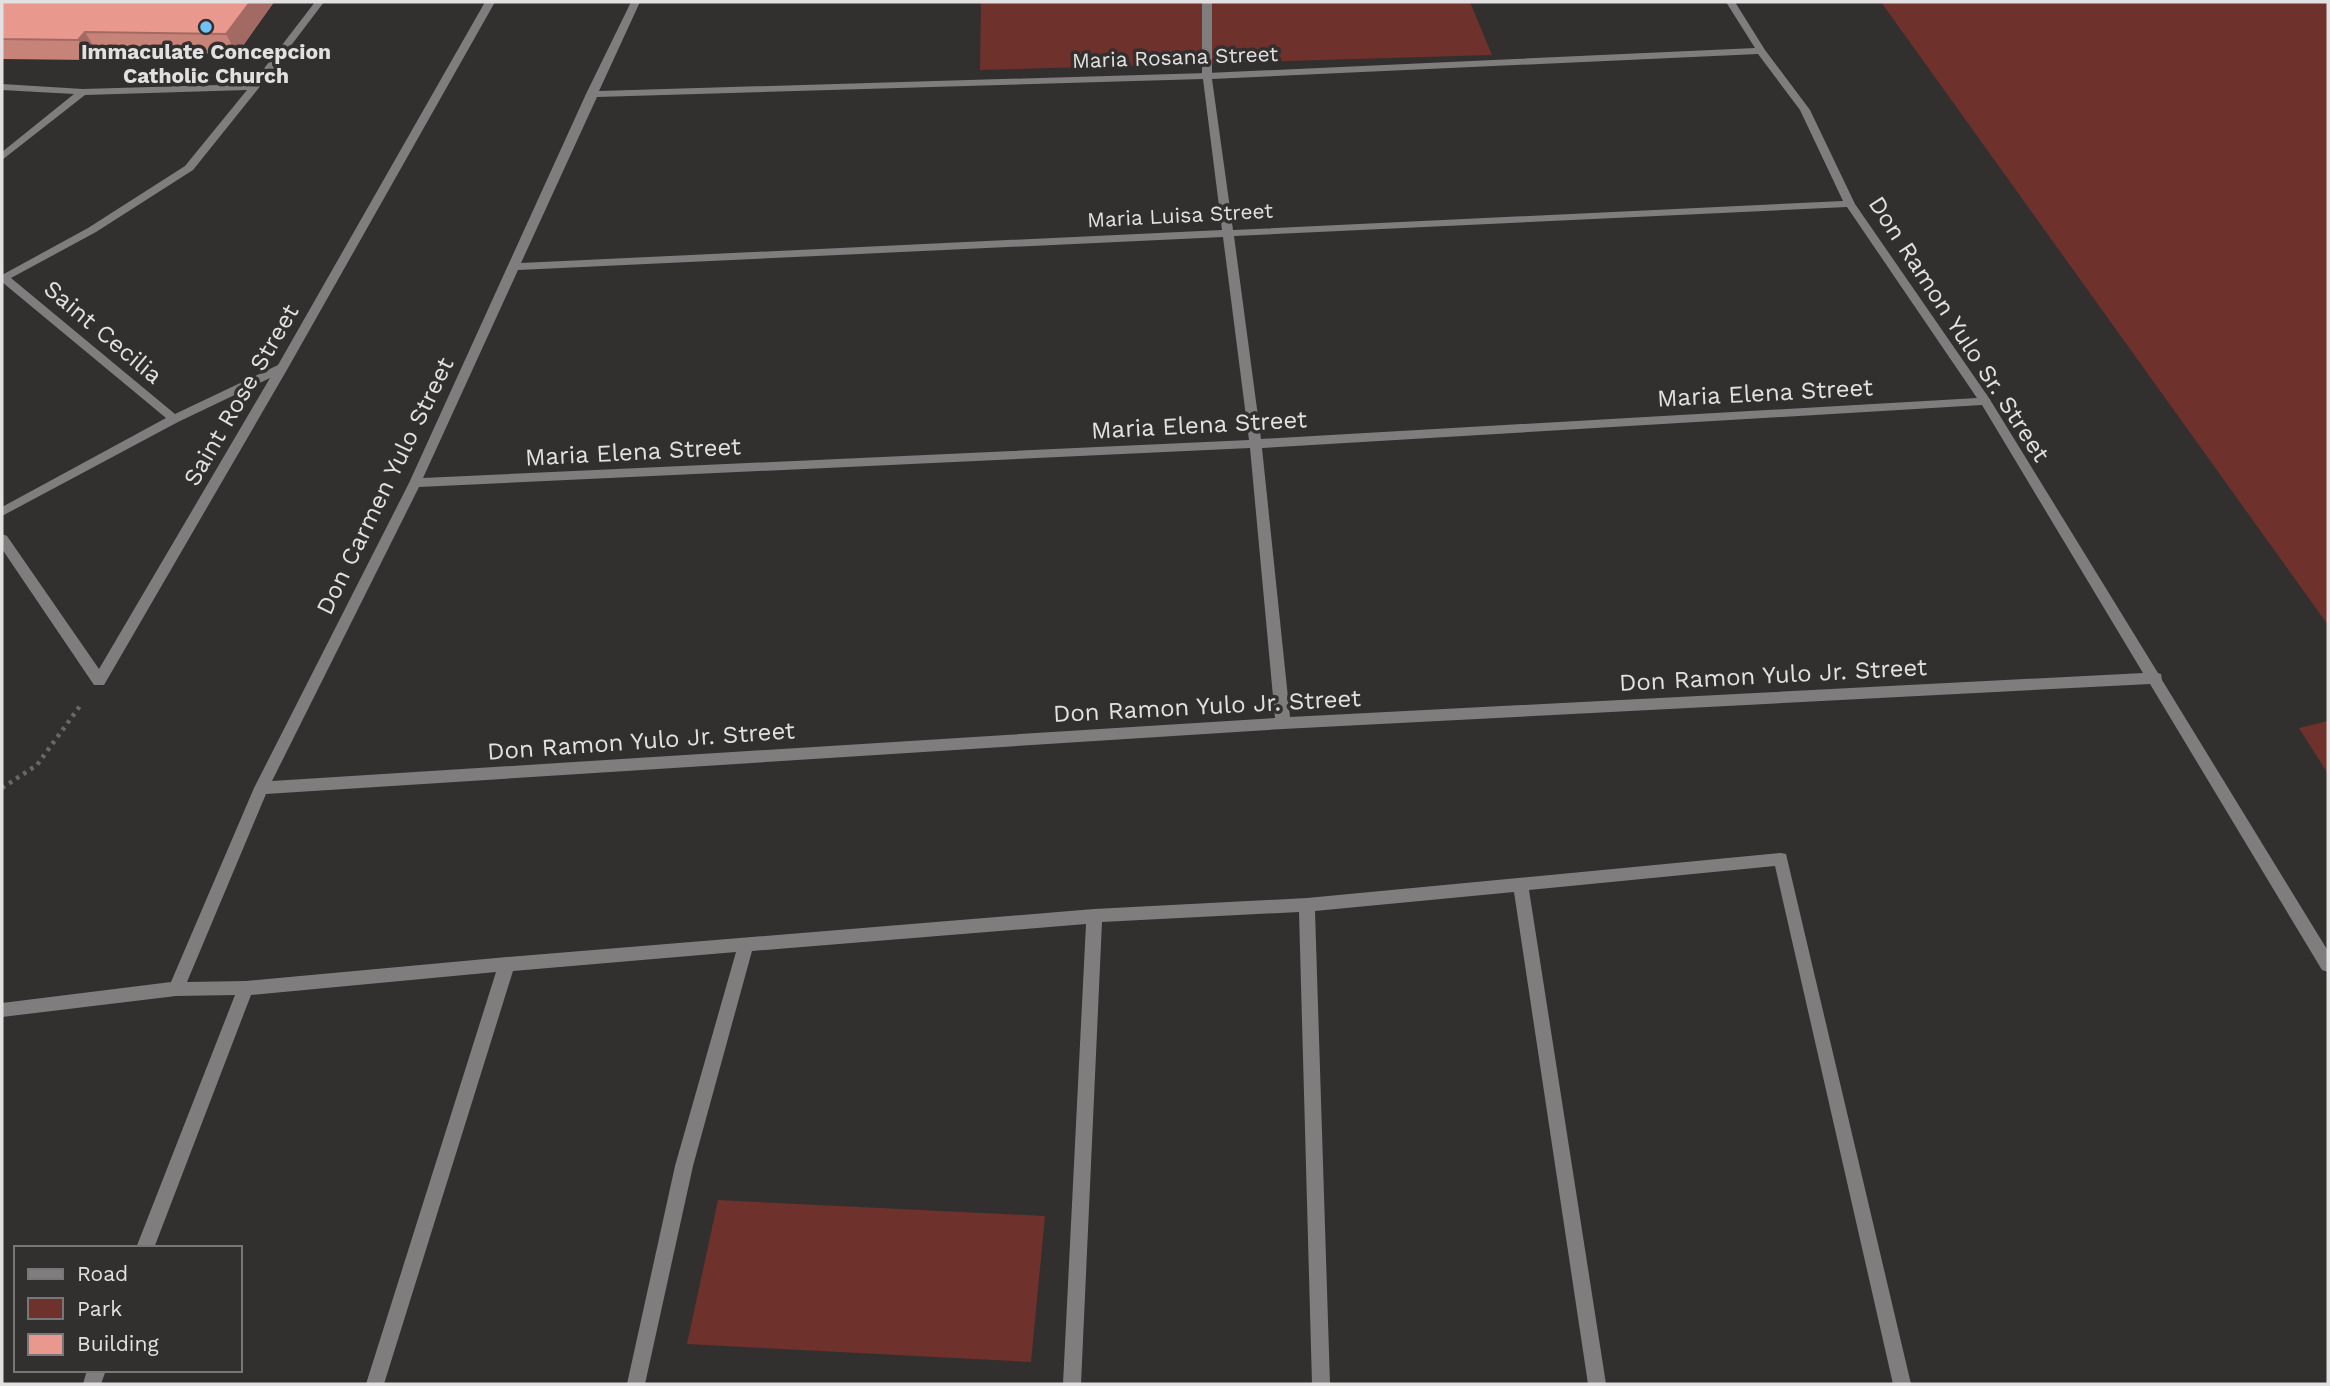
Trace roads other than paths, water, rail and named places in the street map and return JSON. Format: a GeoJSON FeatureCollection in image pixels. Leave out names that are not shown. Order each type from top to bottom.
{"type":"FeatureCollection","features":[{"type":"Feature","properties":{"kind":"street"},"geometry":{"type":"LineString","coordinates":[[3,278],[92,230],[189,168],[319,2]]}},
{"type":"Feature","properties":{"kind":"street","name":"Saint Rose Street"},"geometry":{"type":"LineString","coordinates":[[2,539],[99,681],[282,368],[490,2]]}},
{"type":"Feature","properties":{"kind":"street","name":"Don Carmen Yulo Street"},"geometry":{"type":"LineString","coordinates":[[176,989],[261,788],[415,483],[635,2]]}},
{"type":"Feature","properties":{"kind":"street"},"geometry":{"type":"LineString","coordinates":[[1207,2],[1207,76],[1256,444],[1283,723]]}},
{"type":"Feature","properties":{"kind":"street","name":"Don Ramon Yulo Sr. Street"},"geometry":{"type":"LineString","coordinates":[[1731,2],[1761,51],[1805,110],[1850,204],[1985,401],[2156,678],[2328,965]]}},
{"type":"Feature","properties":{"kind":"street","name":"Maria Rosana Street"},"geometry":{"type":"LineString","coordinates":[[591,94],[1207,76],[1761,51]]}},
{"type":"Feature","properties":{"kind":"street"},"geometry":{"type":"LineString","coordinates":[[2,87],[83,92],[255,87]]}},
{"type":"Feature","properties":{"kind":"street"},"geometry":{"type":"LineString","coordinates":[[2,157],[83,92]]}},
{"type":"Feature","properties":{"kind":"street","name":"Maria Luisa Street"},"geometry":{"type":"LineString","coordinates":[[513,267],[1850,204]]}},
{"type":"Feature","properties":{"kind":"street","name":"Saint Cecilia"},"geometry":{"type":"LineString","coordinates":[[3,278],[174,419]]}},
{"type":"Feature","properties":{"kind":"street"},"geometry":{"type":"LineString","coordinates":[[2,512],[174,419],[282,368]]}},
{"type":"Feature","properties":{"kind":"street","name":"Maria Elena Street"},"geometry":{"type":"LineString","coordinates":[[415,483],[1256,444],[1985,401]]}},
{"type":"Feature","properties":{"kind":"street","name":"Don Ramon Yulo Jr. Street"},"geometry":{"type":"LineString","coordinates":[[261,788],[1283,723],[2156,678]]}},
{"type":"Feature","properties":{"kind":"street"},"geometry":{"type":"LineString","coordinates":[[2,1010],[176,989],[246,988],[1094,916],[1307,905],[1781,859],[1902,1384]]}},
{"type":"Feature","properties":{"kind":"street"},"geometry":{"type":"LineString","coordinates":[[1521,886],[1597,1384]]}},
{"type":"Feature","properties":{"kind":"street"},"geometry":{"type":"LineString","coordinates":[[1307,905],[1321,1384]]}},
{"type":"Feature","properties":{"kind":"street"},"geometry":{"type":"LineString","coordinates":[[1072,1384],[1094,916]]}},
{"type":"Feature","properties":{"kind":"street"},"geometry":{"type":"LineString","coordinates":[[636,1384],[684,1166],[746,944]]}},
{"type":"Feature","properties":{"kind":"street"},"geometry":{"type":"LineString","coordinates":[[376,1384],[507,964]]}},
{"type":"Feature","properties":{"kind":"street"},"geometry":{"type":"LineString","coordinates":[[146,1246],[246,988]]}},
{"type":"Feature","properties":{"kind":"place","name":"Immaculate Concepcion Catholic Church"},"geometry":{"type":"Point","coordinates":[206,27]}}]}
